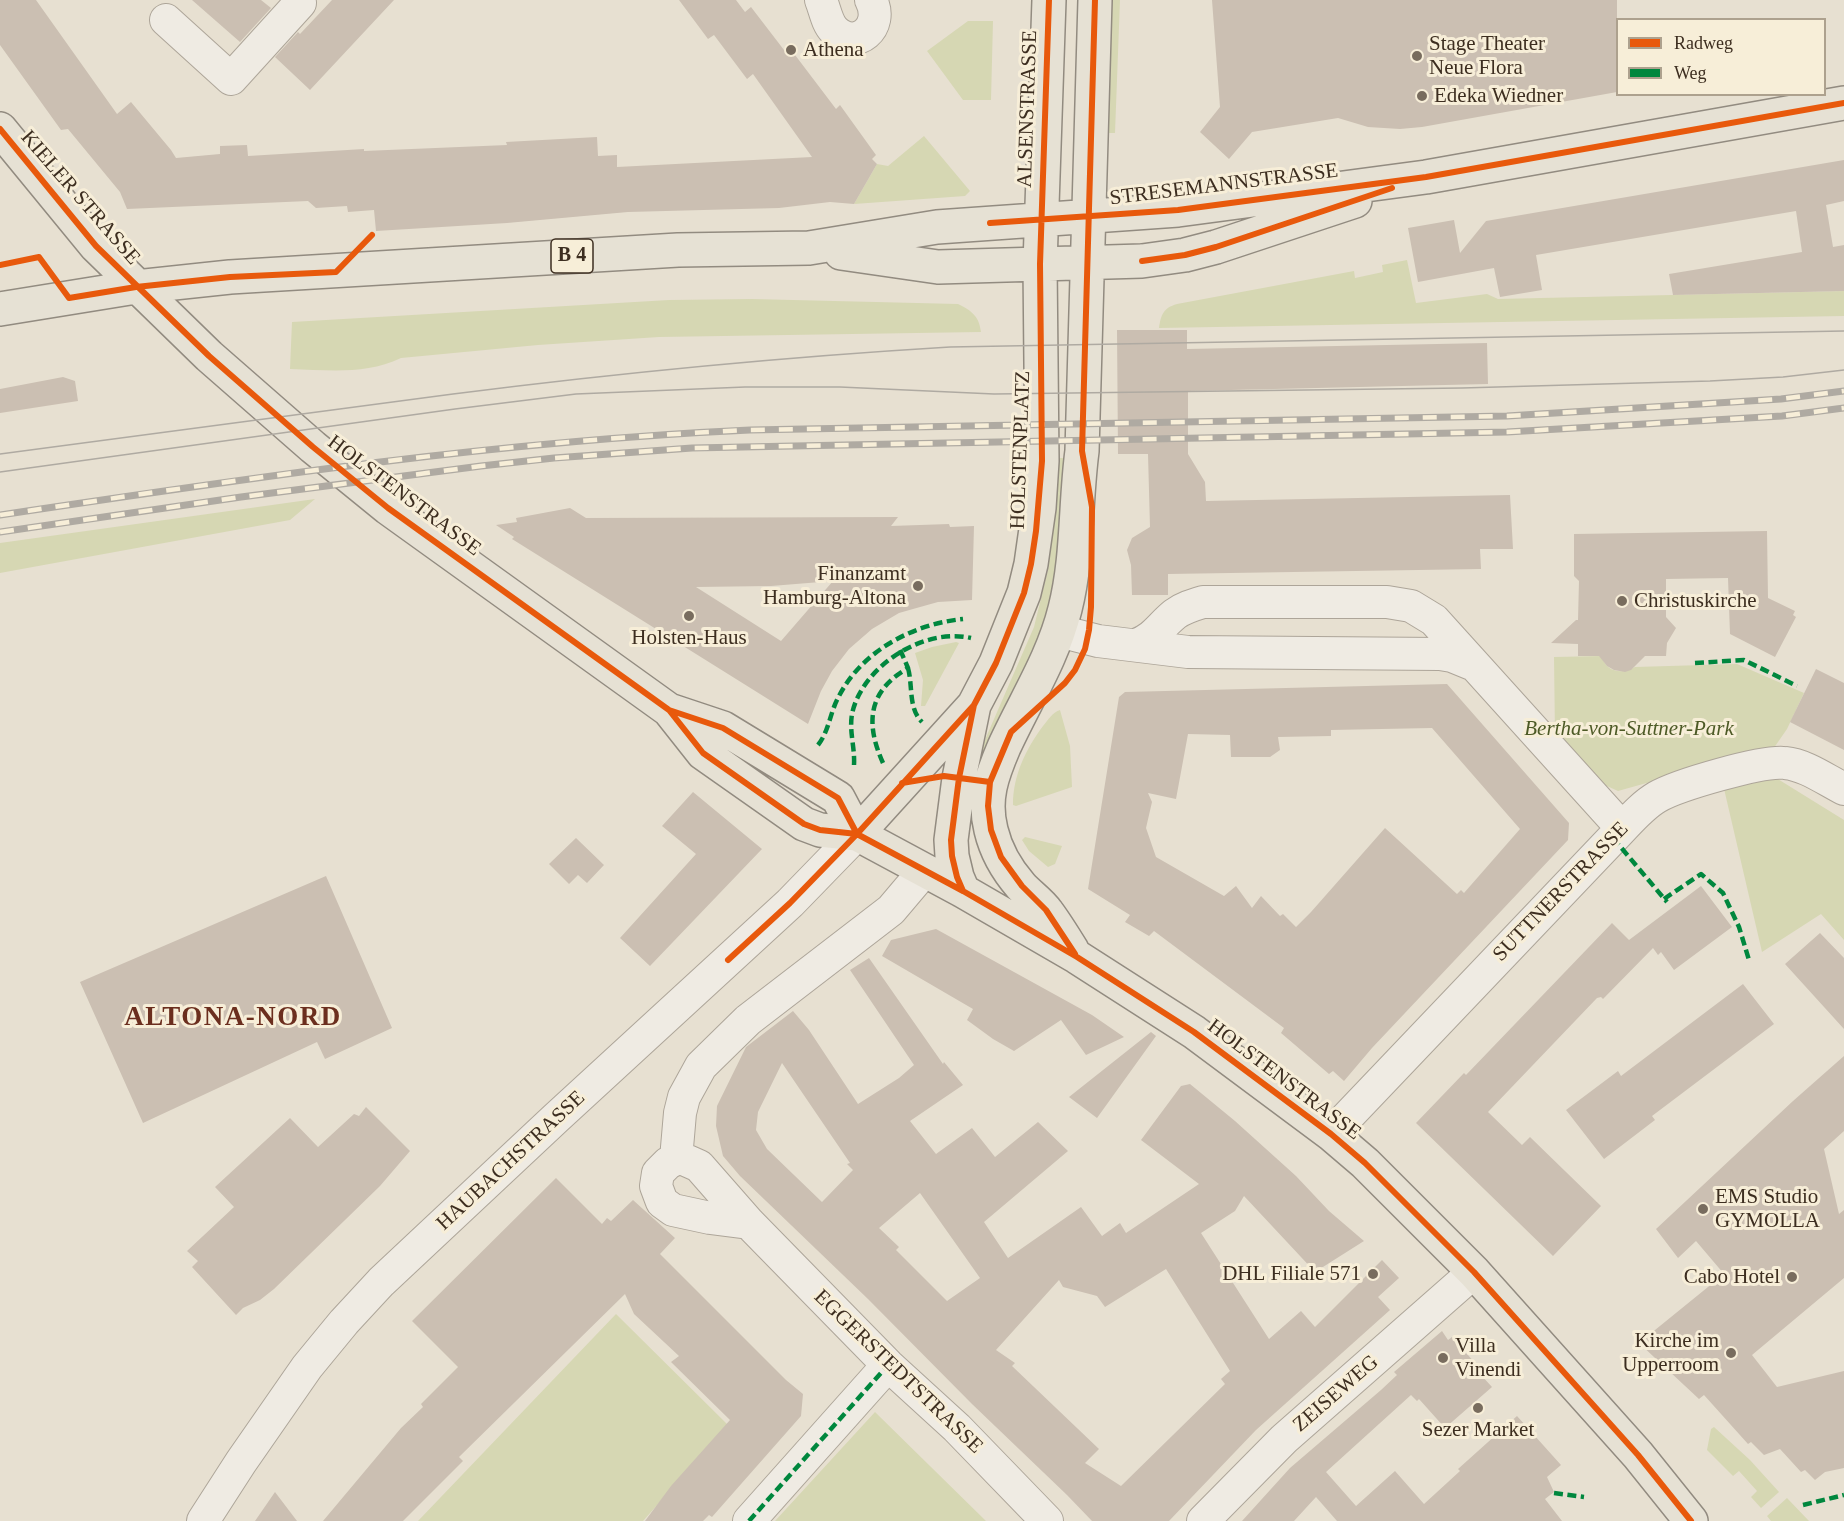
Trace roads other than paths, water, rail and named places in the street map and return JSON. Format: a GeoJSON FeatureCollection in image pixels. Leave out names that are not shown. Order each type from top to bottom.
{"type":"FeatureCollection","features":[{"type":"Feature","properties":{"kind":"main road","name":"ALSENSTRASSE"},"geometry":{"type":"LineString","coordinates":[[1041,220],[1048,0]]}},
{"type":"Feature","properties":{"kind":"main road"},"geometry":{"type":"LineString","coordinates":[[1077,957],[1046,910],[1010,873],[995,842],[989,819],[990,782],[1011,732],[1050,654],[1059,630],[1071,583],[1082,451],[1095,0]]}},
{"type":"Feature","properties":{"kind":"main road","name":"STRESEMANNSTRASSE"},"geometry":{"type":"LineString","coordinates":[[0,309],[136,287],[230,277],[678,250],[809,248],[937,227],[1178,210],[1426,177],[1844,103]]}},
{"type":"Feature","properties":{"kind":"main road","name":"KIELER STRASSE"},"geometry":{"type":"LineString","coordinates":[[0,129],[69,216],[136,287]]}},
{"type":"Feature","properties":{"kind":"main road","name":"STRESEMANNSTRASSE"},"geometry":{"type":"LineString","coordinates":[[809,248],[938,267],[1142,261],[1185,255],[1216,247],[1426,177]]}},
{"type":"Feature","properties":{"kind":"main road","name":"HOLSTENPLATZ"},"geometry":{"type":"LineString","coordinates":[[857,834],[974,705],[996,663],[1024,593],[1036,531],[1042,461],[1041,220]]}},
{"type":"Feature","properties":{"kind":"main road","name":"HOLSTENSTRASSE"},"geometry":{"type":"LineString","coordinates":[[136,287],[218,364],[313,447],[388,508],[669,710],[723,728],[838,798],[857,834],[963,891],[1148,1001],[1194,1032],[1331,1134],[1373,1170],[1474,1272],[1638,1455],[1691,1521]]}},
{"type":"Feature","properties":{"kind":"main road","name":"HOLSTENPLATZ"},"geometry":{"type":"LineString","coordinates":[[963,891],[952,856],[951,840],[959,778],[974,705]]}},
{"type":"Feature","properties":{"kind":"street"},"geometry":{"type":"LineString","coordinates":[[821,0],[832,28],[842,36],[853,38],[865,34],[874,24],[876,13],[871,0]]}},
{"type":"Feature","properties":{"kind":"street"},"geometry":{"type":"LineString","coordinates":[[166,20],[231,79],[300,1]]}},
{"type":"Feature","properties":{"kind":"street"},"geometry":{"type":"LineString","coordinates":[[1136,645],[1155,635],[1182,610],[1203,602],[1387,602],[1411,606],[1434,620],[1622,828]]}},
{"type":"Feature","properties":{"kind":"street"},"geometry":{"type":"LineString","coordinates":[[1059,630],[1098,641],[1188,652],[1440,654],[1474,665]]}},
{"type":"Feature","properties":{"kind":"street","name":"SUTTNERSTRASSE"},"geometry":{"type":"LineString","coordinates":[[1331,1134],[1643,807],[1670,791],[1774,762],[1801,767],[1844,789]]}},
{"type":"Feature","properties":{"kind":"street","name":"HAUBACHSTRASSE"},"geometry":{"type":"LineString","coordinates":[[203,1521],[241,1462],[308,1367],[344,1322],[381,1282],[790,903],[857,834]]}},
{"type":"Feature","properties":{"kind":"street"},"geometry":{"type":"LineString","coordinates":[[749,1223],[684,1213],[673,1210],[662,1202],[656,1186],[658,1173],[668,1162],[676,1159],[680,1113],[684,1097],[701,1066],[748,1020],[891,910],[924,871]]}},
{"type":"Feature","properties":{"kind":"street","name":"EGGERSTEDTSTRASSE"},"geometry":{"type":"LineString","coordinates":[[676,1159],[681,1158],[699,1166],[749,1223],[888,1365],[957,1428],[1047,1521]]}},
{"type":"Feature","properties":{"kind":"street","name":"ZEISEWEG"},"geometry":{"type":"LineString","coordinates":[[1203,1521],[1284,1439],[1474,1272]]}},
{"type":"Feature","properties":{"kind":"street"},"geometry":{"type":"LineString","coordinates":[[749,1521],[888,1365]]}},
{"type":"Feature","properties":{"kind":"tram line"},"geometry":{"type":"LineString","coordinates":[[0,454],[515,386],[701,366],[888,351],[950,347],[1844,331]]}},
{"type":"Feature","properties":{"kind":"tram line"},"geometry":{"type":"LineString","coordinates":[[0,472],[576,394],[745,387],[840,387],[994,394],[1462,388],[1710,381],[1783,377],[1844,370]]}},
{"type":"Feature","properties":{"kind":"railway"},"geometry":{"type":"LineString","coordinates":[[0,515],[374,463],[656,435],[750,430],[1507,416],[1781,399],[1844,391]]}},
{"type":"Feature","properties":{"kind":"railway"},"geometry":{"type":"LineString","coordinates":[[0,532],[241,497],[481,466],[692,448],[1507,432],[1782,416],[1844,408]]}},
{"type":"Feature","properties":{"kind":"place","name":"Athena"},"geometry":{"type":"Point","coordinates":[791,50]}},
{"type":"Feature","properties":{"kind":"place","name":"Stage Theater Neue Flora"},"geometry":{"type":"Point","coordinates":[1417,56]}},
{"type":"Feature","properties":{"kind":"place","name":"Edeka Wiedner"},"geometry":{"type":"Point","coordinates":[1422,96]}},
{"type":"Feature","properties":{"kind":"place","name":"Finanzamt Hamburg-Altona"},"geometry":{"type":"Point","coordinates":[918,586]}},
{"type":"Feature","properties":{"kind":"place","name":"Christuskirche"},"geometry":{"type":"Point","coordinates":[1622,601]}},
{"type":"Feature","properties":{"kind":"place","name":"Holsten-Haus"},"geometry":{"type":"Point","coordinates":[689,616]}},
{"type":"Feature","properties":{"kind":"place","name":"EMS Studio GYMOLLA"},"geometry":{"type":"Point","coordinates":[1703,1209]}},
{"type":"Feature","properties":{"kind":"place","name":"DHL Filiale 571"},"geometry":{"type":"Point","coordinates":[1373,1274]}},
{"type":"Feature","properties":{"kind":"place","name":"Cabo Hotel"},"geometry":{"type":"Point","coordinates":[1792,1277]}},
{"type":"Feature","properties":{"kind":"place","name":"Kirche im Upperroom"},"geometry":{"type":"Point","coordinates":[1731,1353]}},
{"type":"Feature","properties":{"kind":"place","name":"Villa Vinendi"},"geometry":{"type":"Point","coordinates":[1443,1358]}},
{"type":"Feature","properties":{"kind":"place","name":"Sezer Market"},"geometry":{"type":"Point","coordinates":[1478,1408]}},
{"type":"Feature","properties":{"kind":"district","name":"ALTONA-NORD"},"geometry":{"type":"Point","coordinates":[233,1018]}},
{"type":"Feature","properties":{"kind":"park label","name":"Bertha-von-Suttner-Park"},"geometry":{"type":"Point","coordinates":[1629,729]}}]}
